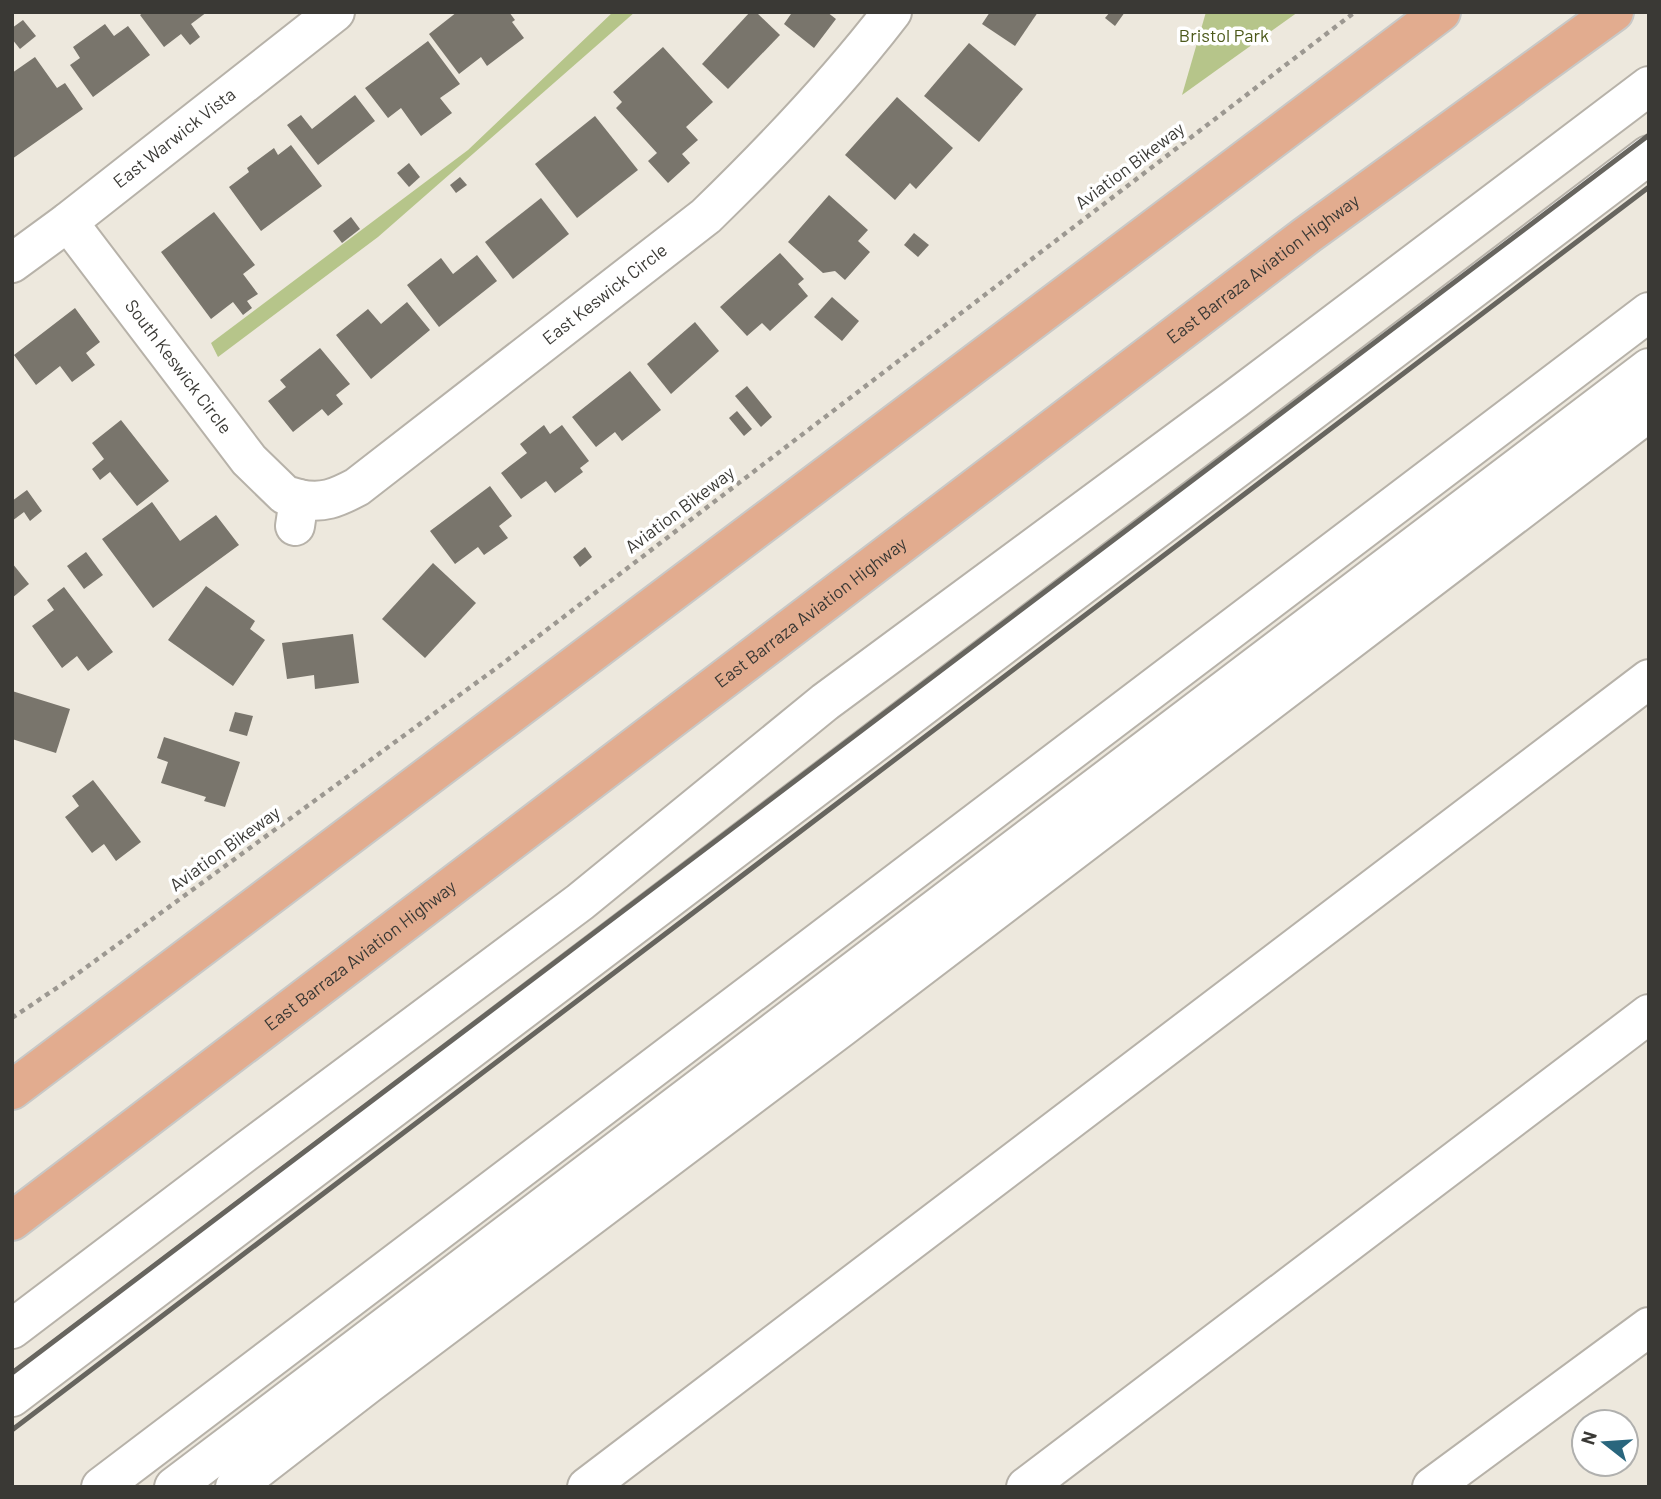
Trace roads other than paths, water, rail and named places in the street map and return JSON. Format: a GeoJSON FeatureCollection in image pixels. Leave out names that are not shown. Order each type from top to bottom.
{"type":"FeatureCollection","features":[{"type":"Feature","properties":{"kind":"main road"},"geometry":{"type":"LineString","coordinates":[[12,1090],[1441,12]]}},
{"type":"Feature","properties":{"kind":"main road","name":"East Barraza Aviation Highway"},"geometry":{"type":"LineString","coordinates":[[12,1221],[1307,236],[1615,12]]}},
{"type":"Feature","properties":{"kind":"street","name":"East Warwick Vista"},"geometry":{"type":"LineString","coordinates":[[12,263],[335,12]]}},
{"type":"Feature","properties":{"kind":"street","name":"East Keswick Circle"},"geometry":{"type":"LineString","coordinates":[[297,512],[357,487],[706,216],[804,116],[892,12]]}},
{"type":"Feature","properties":{"kind":"street"},"geometry":{"type":"LineString","coordinates":[[12,1329],[580,902],[825,702],[1235,399],[1649,86]]}},
{"type":"Feature","properties":{"kind":"street"},"geometry":{"type":"LineString","coordinates":[[12,1397],[1649,155]]}},
{"type":"Feature","properties":{"kind":"street","name":"South Keswick Circle"},"geometry":{"type":"LineString","coordinates":[[68,222],[248,460],[285,495],[297,512]]}},
{"type":"Feature","properties":{"kind":"street"},"geometry":{"type":"LineString","coordinates":[[101,1487],[1649,312]]}},
{"type":"Feature","properties":{"kind":"street"},"geometry":{"type":"LineString","coordinates":[[174,1487],[1649,368]]}},
{"type":"Feature","properties":{"kind":"street"},"geometry":{"type":"LineString","coordinates":[[235,1487],[1649,412]]}},
{"type":"Feature","properties":{"kind":"street"},"geometry":{"type":"LineString","coordinates":[[587,1487],[1649,679]]}},
{"type":"Feature","properties":{"kind":"street"},"geometry":{"type":"LineString","coordinates":[[1026,1487],[1649,1014]]}},
{"type":"Feature","properties":{"kind":"street"},"geometry":{"type":"LineString","coordinates":[[1433,1487],[1649,1327]]}},
{"type":"Feature","properties":{"kind":"railway"},"geometry":{"type":"LineString","coordinates":[[12,1373],[1649,135]]}},
{"type":"Feature","properties":{"kind":"railway"},"geometry":{"type":"LineString","coordinates":[[12,1430],[1649,187]]}},
{"type":"Feature","properties":{"kind":"park label","name":"Bristol Park"},"geometry":{"type":"Point","coordinates":[1224,36]}}]}
